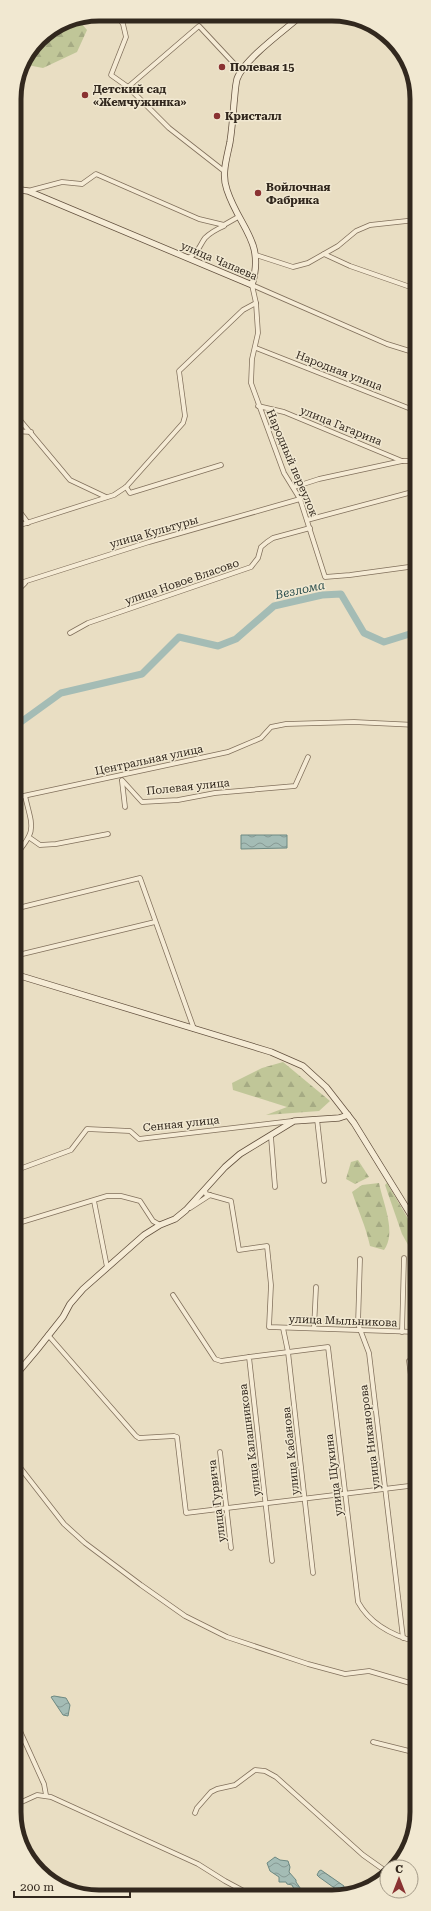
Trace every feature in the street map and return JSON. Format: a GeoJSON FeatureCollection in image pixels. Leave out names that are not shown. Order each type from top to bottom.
{"type":"FeatureCollection","features":[{"type":"Feature","properties":{"kind":"street"},"geometry":{"type":"LineString","coordinates":[[121,21],[126,37],[111,76],[128,87],[169,128],[224,171]]}},
{"type":"Feature","properties":{"kind":"street"},"geometry":{"type":"LineString","coordinates":[[252,286],[256,273],[256,255],[251,238],[238,217],[225,184],[224,171],[232,127],[235,88],[241,71],[255,56],[295,21]]}},
{"type":"Feature","properties":{"kind":"street"},"geometry":{"type":"LineString","coordinates":[[128,87],[199,26],[241,71]]}},
{"type":"Feature","properties":{"kind":"street"},"geometry":{"type":"LineString","coordinates":[[28,191],[62,182],[82,184],[96,174],[199,219],[224,225]]}},
{"type":"Feature","properties":{"kind":"street","name":"улица Чапаева"},"geometry":{"type":"LineString","coordinates":[[21,190],[28,191],[387,344],[410,351]]}},
{"type":"Feature","properties":{"kind":"street"},"geometry":{"type":"LineString","coordinates":[[187,258],[197,252],[204,239],[213,231],[238,217]]}},
{"type":"Feature","properties":{"kind":"street"},"geometry":{"type":"LineString","coordinates":[[256,255],[293,267],[308,263],[338,246],[356,231],[370,225],[410,221]]}},
{"type":"Feature","properties":{"kind":"street"},"geometry":{"type":"LineString","coordinates":[[324,254],[350,266],[410,287]]}},
{"type":"Feature","properties":{"kind":"street","name":"Народный переулок"},"geometry":{"type":"LineString","coordinates":[[252,286],[256,303],[258,333],[256,348],[252,359],[251,383],[258,406],[284,474],[294,487],[300,499],[325,577],[350,576],[410,567]]}},
{"type":"Feature","properties":{"kind":"street"},"geometry":{"type":"LineString","coordinates":[[21,525],[106,498],[114,495],[126,487],[183,423],[185,416],[179,371],[243,310],[256,303]]}},
{"type":"Feature","properties":{"kind":"street","name":"Народная улица"},"geometry":{"type":"LineString","coordinates":[[256,348],[410,409]]}},
{"type":"Feature","properties":{"kind":"street","name":"улица Гагарина"},"geometry":{"type":"LineString","coordinates":[[258,406],[284,412],[402,461],[410,461]]}},
{"type":"Feature","properties":{"kind":"street"},"geometry":{"type":"LineString","coordinates":[[21,421],[70,480],[106,498]]}},
{"type":"Feature","properties":{"kind":"street"},"geometry":{"type":"LineString","coordinates":[[21,431],[31,432]]}},
{"type":"Feature","properties":{"kind":"street"},"geometry":{"type":"LineString","coordinates":[[294,487],[319,479],[402,461]]}},
{"type":"Feature","properties":{"kind":"street"},"geometry":{"type":"LineString","coordinates":[[126,487],[130,493],[221,465]]}},
{"type":"Feature","properties":{"kind":"street"},"geometry":{"type":"LineString","coordinates":[[307,520],[410,492]]}},
{"type":"Feature","properties":{"kind":"street","name":"улица Культуры"},"geometry":{"type":"LineString","coordinates":[[21,583],[149,542],[300,499]]}},
{"type":"Feature","properties":{"kind":"street"},"geometry":{"type":"LineString","coordinates":[[21,513],[28,522]]}},
{"type":"Feature","properties":{"kind":"street","name":"улица Новое Власово"},"geometry":{"type":"LineString","coordinates":[[70,633],[88,623],[251,567],[258,558],[261,547],[267,542],[274,538],[310,528]]}},
{"type":"Feature","properties":{"kind":"street"},"geometry":{"type":"LineString","coordinates":[[21,587],[27,581]]}},
{"type":"Feature","properties":{"kind":"street","name":"Центральная улица"},"geometry":{"type":"LineString","coordinates":[[21,797],[228,752],[261,738],[271,727],[286,724],[354,722],[410,725]]}},
{"type":"Feature","properties":{"kind":"street","name":"Полевая улица"},"geometry":{"type":"LineString","coordinates":[[122,780],[142,802],[178,800],[215,793],[295,786],[308,757]]}},
{"type":"Feature","properties":{"kind":"street"},"geometry":{"type":"LineString","coordinates":[[120,776],[122,780],[125,807]]}},
{"type":"Feature","properties":{"kind":"street"},"geometry":{"type":"LineString","coordinates":[[21,849],[30,838],[32,825],[25,796]]}},
{"type":"Feature","properties":{"kind":"street"},"geometry":{"type":"LineString","coordinates":[[30,838],[40,844],[56,844],[108,834]]}},
{"type":"Feature","properties":{"kind":"street"},"geometry":{"type":"LineString","coordinates":[[21,907],[140,878],[194,1029]]}},
{"type":"Feature","properties":{"kind":"street"},"geometry":{"type":"LineString","coordinates":[[21,954],[156,922]]}},
{"type":"Feature","properties":{"kind":"street"},"geometry":{"type":"LineString","coordinates":[[21,976],[271,1052],[296,1062],[319,1079],[348,1115],[410,1210]]}},
{"type":"Feature","properties":{"kind":"street"},"geometry":{"type":"LineString","coordinates":[[186,1210],[240,1154],[271,1137],[294,1121],[339,1118],[348,1115]]}},
{"type":"Feature","properties":{"kind":"street"},"geometry":{"type":"LineString","coordinates":[[317,1119],[324,1181]]}},
{"type":"Feature","properties":{"kind":"street","name":"Сенная улица"},"geometry":{"type":"LineString","coordinates":[[21,1168],[71,1150],[87,1128],[130,1131],[139,1139],[294,1121]]}},
{"type":"Feature","properties":{"kind":"street"},"geometry":{"type":"LineString","coordinates":[[271,1137],[275,1187]]}},
{"type":"Feature","properties":{"kind":"street"},"geometry":{"type":"LineString","coordinates":[[21,1369],[63,1317],[70,1304],[106,1267],[128,1248],[160,1225],[175,1219],[186,1210],[210,1195],[206,1194],[204,1190]]}},
{"type":"Feature","properties":{"kind":"street"},"geometry":{"type":"LineString","coordinates":[[21,1222],[115,1195],[137,1200],[142,1204],[153,1221],[160,1225]]}},
{"type":"Feature","properties":{"kind":"street","name":"улица Мыльникова"},"geometry":{"type":"LineString","coordinates":[[210,1195],[231,1201],[239,1250],[267,1246],[271,1286],[270,1327],[410,1332]]}},
{"type":"Feature","properties":{"kind":"street"},"geometry":{"type":"LineString","coordinates":[[94,1201],[106,1267]]}},
{"type":"Feature","properties":{"kind":"street"},"geometry":{"type":"LineString","coordinates":[[402,1332],[404,1258]]}},
{"type":"Feature","properties":{"kind":"street","name":"улица Никанорова"},"geometry":{"type":"LineString","coordinates":[[360,1259],[358,1330],[368,1349],[403,1638]]}},
{"type":"Feature","properties":{"kind":"street"},"geometry":{"type":"LineString","coordinates":[[314,1328],[316,1287]]}},
{"type":"Feature","properties":{"kind":"street"},"geometry":{"type":"LineString","coordinates":[[173,1295],[215,1359],[221,1361],[288,1352]]}},
{"type":"Feature","properties":{"kind":"street","name":"улица Кабанова"},"geometry":{"type":"LineString","coordinates":[[282,1328],[288,1352],[313,1573]]}},
{"type":"Feature","properties":{"kind":"street"},"geometry":{"type":"LineString","coordinates":[[48,1335],[136,1436],[139,1438],[174,1436],[177,1438],[186,1513],[410,1486]]}},
{"type":"Feature","properties":{"kind":"street","name":"улица Щукина"},"geometry":{"type":"LineString","coordinates":[[288,1352],[328,1347],[358,1602],[379,1625],[403,1638]]}},
{"type":"Feature","properties":{"kind":"street","name":"улица Калашникова"},"geometry":{"type":"LineString","coordinates":[[249,1357],[272,1561]]}},
{"type":"Feature","properties":{"kind":"street"},"geometry":{"type":"LineString","coordinates":[[409,1360],[410,1368]]}},
{"type":"Feature","properties":{"kind":"street","name":"улица Гурвича"},"geometry":{"type":"LineString","coordinates":[[220,1452],[231,1548]]}},
{"type":"Feature","properties":{"kind":"street"},"geometry":{"type":"LineString","coordinates":[[21,1469],[64,1524],[85,1543],[141,1586],[185,1616],[227,1637],[308,1664],[345,1674],[369,1670],[410,1683]]}},
{"type":"Feature","properties":{"kind":"street"},"geometry":{"type":"LineString","coordinates":[[403,1638],[410,1640]]}},
{"type":"Feature","properties":{"kind":"street"},"geometry":{"type":"LineString","coordinates":[[21,1733],[44,1784],[46,1795]]}},
{"type":"Feature","properties":{"kind":"street"},"geometry":{"type":"LineString","coordinates":[[373,1742],[410,1751]]}},
{"type":"Feature","properties":{"kind":"street"},"geometry":{"type":"LineString","coordinates":[[195,1813],[208,1795],[214,1790],[235,1785],[255,1770],[265,1771],[282,1782],[363,1855],[379,1866]]}},
{"type":"Feature","properties":{"kind":"street"},"geometry":{"type":"LineString","coordinates":[[21,1802],[37,1795],[46,1795],[198,1864],[242,1890]]}},
{"type":"Feature","properties":{"kind":"green space"},"geometry":{"type":"Polygon","coordinates":[[[82,23],[87,30],[77,52],[43,68],[29,65],[37,51],[60,31],[82,23]]]}},
{"type":"Feature","properties":{"kind":"green space"},"geometry":{"type":"Polygon","coordinates":[[[283,1062],[330,1101],[319,1111],[266,1115],[287,1107],[233,1090],[232,1083],[262,1068],[283,1062]]]}},
{"type":"Feature","properties":{"kind":"green space"},"geometry":{"type":"Polygon","coordinates":[[[358,1160],[369,1177],[355,1184],[346,1179],[351,1162],[358,1160]]]}},
{"type":"Feature","properties":{"kind":"green space"},"geometry":{"type":"Polygon","coordinates":[[[379,1183],[389,1227],[388,1243],[384,1250],[370,1246],[352,1192],[362,1185],[379,1183]]]}},
{"type":"Feature","properties":{"kind":"green space"},"geometry":{"type":"Polygon","coordinates":[[[387,1183],[410,1222],[410,1248],[402,1234],[385,1185],[387,1183]]]}},
{"type":"Feature","properties":{"kind":"water"},"geometry":{"type":"Polygon","coordinates":[[[241,835],[287,835],[287,848],[241,849],[241,835]]]}},
{"type":"Feature","properties":{"kind":"water"},"geometry":{"type":"Polygon","coordinates":[[[51,1697],[66,1698],[70,1705],[68,1716],[63,1715],[51,1697]]]}},
{"type":"Feature","properties":{"kind":"water"},"geometry":{"type":"Polygon","coordinates":[[[275,1857],[280,1860],[288,1861],[290,1867],[289,1872],[302,1890],[294,1890],[292,1885],[287,1884],[286,1882],[279,1882],[279,1877],[270,1871],[267,1863],[275,1857]]]}},
{"type":"Feature","properties":{"kind":"water"},"geometry":{"type":"Polygon","coordinates":[[[321,1870],[344,1886],[343,1889],[337,1890],[319,1877],[317,1875],[321,1870]]]}},
{"type":"Feature","properties":{"kind":"waterway","name":"Везлома"},"geometry":{"type":"LineString","coordinates":[[21,722],[61,693],[142,674],[179,637],[218,646],[236,639],[274,606],[322,595],[341,594],[364,633],[384,642],[410,634]]}},
{"type":"Feature","properties":{"kind":"place","name":"Полевая 15"},"geometry":{"type":"Point","coordinates":[222,67]}},
{"type":"Feature","properties":{"kind":"place","name":"Детский сад «Жемчужинка»"},"geometry":{"type":"Point","coordinates":[85,95]}},
{"type":"Feature","properties":{"kind":"place","name":"Кристалл"},"geometry":{"type":"Point","coordinates":[217,116]}},
{"type":"Feature","properties":{"kind":"place","name":"Войлочная Фабрика"},"geometry":{"type":"Point","coordinates":[258,193]}}]}
